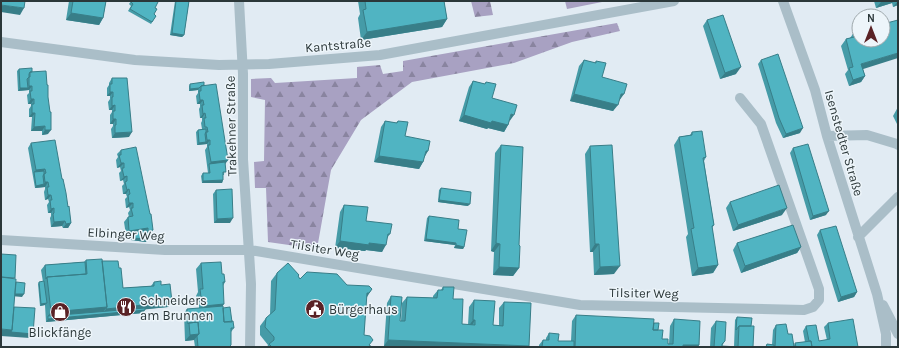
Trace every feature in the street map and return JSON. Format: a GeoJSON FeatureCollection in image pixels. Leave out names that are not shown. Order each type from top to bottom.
{"type":"FeatureCollection","features":[{"type":"Feature","properties":{"kind":"street","name":"Trakehner Straße"},"geometry":{"type":"LineString","coordinates":[[239,1],[242,66],[243,159],[250,250],[250,347]]}},
{"type":"Feature","properties":{"kind":"street","name":"Kantstraße"},"geometry":{"type":"LineString","coordinates":[[1,42],[135,60],[242,66],[380,55],[674,1]]}},
{"type":"Feature","properties":{"kind":"street","name":"Isenstedter Straße"},"geometry":{"type":"LineString","coordinates":[[783,1],[815,90],[827,136],[877,294],[886,334],[886,347]]}},
{"type":"Feature","properties":{"kind":"street","name":"Tilsiter Weg"},"geometry":{"type":"LineString","coordinates":[[250,250],[580,305],[804,310],[813,307],[819,300],[819,289],[761,124],[740,98]]}},
{"type":"Feature","properties":{"kind":"street"},"geometry":{"type":"LineString","coordinates":[[827,136],[867,135],[897,144],[898,146]]}},
{"type":"Feature","properties":{"kind":"street"},"geometry":{"type":"LineString","coordinates":[[858,237],[898,197]]}},
{"type":"Feature","properties":{"kind":"street","name":"Elbinger Weg"},"geometry":{"type":"LineString","coordinates":[[1,240],[165,250],[250,250]]}},
{"type":"Feature","properties":{"kind":"street","name":"Isenstedter Straße"},"geometry":{"type":"LineString","coordinates":[[877,294],[898,334]]}},
{"type":"Feature","properties":{"kind":"green space"},"geometry":{"type":"Polygon","coordinates":[[[471,1],[490,1],[493,15],[475,17],[471,1]]]}},
{"type":"Feature","properties":{"kind":"green space"},"geometry":{"type":"Polygon","coordinates":[[[565,1],[607,1],[567,9],[565,1]]]}},
{"type":"Feature","properties":{"kind":"green space"},"geometry":{"type":"Polygon","coordinates":[[[617,23],[620,31],[572,42],[514,63],[412,82],[361,120],[331,170],[317,249],[268,242],[266,188],[255,188],[254,162],[264,161],[265,100],[251,97],[251,79],[271,78],[275,83],[357,78],[357,67],[380,65],[383,74],[403,71],[403,61],[617,23]]]}},
{"type":"Feature","properties":{"kind":"building"},"geometry":{"type":"Polygon","coordinates":[[[1,1],[25,1],[24,8],[1,5],[1,1]]]}},
{"type":"Feature","properties":{"kind":"building"},"geometry":{"type":"Polygon","coordinates":[[[73,1],[106,1],[103,18],[71,13],[73,1]]]}},
{"type":"Feature","properties":{"kind":"building"},"geometry":{"type":"Polygon","coordinates":[[[176,1],[189,1],[184,35],[172,33],[176,1]]]}},
{"type":"Feature","properties":{"kind":"building"},"geometry":{"type":"Polygon","coordinates":[[[365,1],[444,1],[447,19],[367,32],[363,10],[366,9],[365,1]]]}},
{"type":"Feature","properties":{"kind":"building"},"geometry":{"type":"Polygon","coordinates":[[[131,2],[158,2],[155,8],[157,9],[154,14],[156,16],[152,22],[130,9],[133,4],[131,2]]]}},
{"type":"Feature","properties":{"kind":"building"},"geometry":{"type":"Polygon","coordinates":[[[723,15],[741,67],[725,73],[707,20],[723,15]]]}},
{"type":"Feature","properties":{"kind":"building"},"geometry":{"type":"Polygon","coordinates":[[[898,20],[898,53],[861,64],[865,76],[853,80],[849,68],[853,67],[846,39],[851,38],[851,48],[891,48],[891,22],[898,20]]]}},
{"type":"Feature","properties":{"kind":"building"},"geometry":{"type":"Polygon","coordinates":[[[778,54],[803,128],[786,134],[779,118],[761,60],[778,54]]]}},
{"type":"Feature","properties":{"kind":"building"},"geometry":{"type":"Polygon","coordinates":[[[584,60],[596,63],[596,61],[606,63],[602,77],[627,84],[624,94],[621,94],[618,105],[574,94],[584,60]]]}},
{"type":"Feature","properties":{"kind":"building"},"geometry":{"type":"Polygon","coordinates":[[[32,68],[32,72],[30,72],[27,79],[28,88],[20,88],[19,69],[32,68]]]}},
{"type":"Feature","properties":{"kind":"building"},"geometry":{"type":"Polygon","coordinates":[[[46,71],[51,112],[51,130],[45,130],[45,126],[34,127],[35,113],[32,113],[32,104],[34,104],[34,99],[31,99],[30,91],[32,91],[32,86],[29,86],[30,72],[46,71]]]}},
{"type":"Feature","properties":{"kind":"building"},"geometry":{"type":"Polygon","coordinates":[[[112,78],[127,78],[132,132],[115,133],[116,119],[113,119],[113,111],[115,111],[115,105],[112,106],[113,92],[110,92],[112,78]]]}},
{"type":"Feature","properties":{"kind":"building"},"geometry":{"type":"Polygon","coordinates":[[[473,81],[485,84],[486,82],[496,84],[492,98],[517,105],[514,115],[511,114],[508,125],[492,121],[491,123],[464,115],[473,81]]]}},
{"type":"Feature","properties":{"kind":"building"},"geometry":{"type":"Polygon","coordinates":[[[204,82],[204,85],[199,88],[190,89],[190,84],[204,82]]]}},
{"type":"Feature","properties":{"kind":"building"},"geometry":{"type":"Polygon","coordinates":[[[216,84],[228,160],[211,162],[208,145],[210,145],[210,140],[207,140],[206,132],[208,132],[207,127],[205,127],[204,118],[206,118],[205,113],[203,114],[202,105],[204,105],[203,100],[200,100],[199,91],[201,91],[201,86],[216,84]]]}},
{"type":"Feature","properties":{"kind":"building"},"geometry":{"type":"Polygon","coordinates":[[[385,121],[397,123],[398,121],[408,122],[405,136],[430,141],[428,151],[426,151],[423,162],[379,156],[385,121]]]}},
{"type":"Feature","properties":{"kind":"building"},"geometry":{"type":"Polygon","coordinates":[[[206,129],[206,142],[199,143],[198,130],[206,129]]]}},
{"type":"Feature","properties":{"kind":"building"},"geometry":{"type":"Polygon","coordinates":[[[702,131],[706,157],[703,158],[714,225],[712,226],[718,265],[698,268],[691,229],[694,228],[679,137],[692,135],[692,132],[702,131]]]}},
{"type":"Feature","properties":{"kind":"building"},"geometry":{"type":"Polygon","coordinates":[[[55,140],[68,207],[69,206],[71,223],[66,224],[65,221],[54,222],[54,208],[51,209],[50,200],[52,200],[51,195],[48,195],[48,182],[45,182],[45,169],[36,170],[31,143],[55,140]]]}},
{"type":"Feature","properties":{"kind":"building"},"geometry":{"type":"Polygon","coordinates":[[[808,144],[829,211],[813,216],[793,148],[808,144]]]}},
{"type":"Feature","properties":{"kind":"building"},"geometry":{"type":"Polygon","coordinates":[[[501,145],[523,147],[519,268],[499,267],[500,244],[496,243],[501,145]]]}},
{"type":"Feature","properties":{"kind":"building"},"geometry":{"type":"Polygon","coordinates":[[[612,145],[620,266],[600,267],[599,244],[595,244],[590,146],[612,145]]]}},
{"type":"Feature","properties":{"kind":"building"},"geometry":{"type":"Polygon","coordinates":[[[136,147],[151,214],[153,230],[148,231],[148,228],[129,231],[128,217],[133,216],[131,208],[133,208],[133,203],[129,203],[128,195],[130,194],[129,189],[127,190],[125,182],[127,181],[127,176],[124,177],[122,168],[124,168],[124,163],[121,163],[119,155],[121,155],[121,150],[136,147]]]}},
{"type":"Feature","properties":{"kind":"building"},"geometry":{"type":"Polygon","coordinates":[[[225,162],[226,172],[223,172],[223,180],[203,181],[203,173],[210,173],[209,164],[225,162]]]}},
{"type":"Feature","properties":{"kind":"building"},"geometry":{"type":"Polygon","coordinates":[[[44,171],[44,184],[36,186],[34,172],[44,171]]]}},
{"type":"Feature","properties":{"kind":"building"},"geometry":{"type":"Polygon","coordinates":[[[779,185],[787,208],[738,225],[730,202],[779,185]]]}},
{"type":"Feature","properties":{"kind":"building"},"geometry":{"type":"Polygon","coordinates":[[[441,188],[471,192],[470,204],[439,200],[441,188]]]}},
{"type":"Feature","properties":{"kind":"building"},"geometry":{"type":"Polygon","coordinates":[[[232,189],[233,218],[217,219],[216,190],[232,189]]]}},
{"type":"Feature","properties":{"kind":"building"},"geometry":{"type":"Polygon","coordinates":[[[344,205],[368,207],[366,221],[392,224],[386,245],[369,243],[369,245],[340,241],[344,205]]]}},
{"type":"Feature","properties":{"kind":"building"},"geometry":{"type":"Polygon","coordinates":[[[429,216],[459,220],[458,229],[467,230],[464,247],[456,245],[456,243],[426,239],[429,216]]]}},
{"type":"Feature","properties":{"kind":"building"},"geometry":{"type":"Polygon","coordinates":[[[793,225],[801,247],[745,266],[737,243],[793,225]]]}},
{"type":"Feature","properties":{"kind":"building"},"geometry":{"type":"Polygon","coordinates":[[[836,226],[857,292],[841,297],[820,230],[836,226]]]}},
{"type":"Feature","properties":{"kind":"building"},"geometry":{"type":"Polygon","coordinates":[[[146,230],[147,239],[132,238],[131,232],[146,230]]]}},
{"type":"Feature","properties":{"kind":"building"},"geometry":{"type":"Polygon","coordinates":[[[1,254],[16,255],[15,278],[1,277],[1,254]]]}},
{"type":"Feature","properties":{"kind":"building"},"geometry":{"type":"Polygon","coordinates":[[[102,259],[107,307],[51,312],[47,277],[87,274],[86,260],[102,259]]]}},
{"type":"Feature","properties":{"kind":"building"},"geometry":{"type":"Polygon","coordinates":[[[102,261],[118,261],[119,268],[121,268],[123,288],[154,286],[154,282],[161,281],[161,285],[170,284],[172,302],[106,309],[102,261]]]}},
{"type":"Feature","properties":{"kind":"building"},"geometry":{"type":"Polygon","coordinates":[[[85,262],[86,274],[47,277],[46,279],[45,265],[85,262]]]}},
{"type":"Feature","properties":{"kind":"building"},"geometry":{"type":"Polygon","coordinates":[[[221,262],[222,274],[224,274],[225,282],[223,282],[224,304],[204,306],[200,289],[203,289],[201,263],[221,262]]]}},
{"type":"Feature","properties":{"kind":"building","name":"Bürgerhaus"},"geometry":{"type":"Polygon","coordinates":[[[288,263],[299,275],[298,276],[300,279],[307,272],[337,274],[347,285],[369,286],[372,289],[369,293],[367,293],[364,335],[370,336],[373,340],[369,345],[372,347],[272,347],[269,344],[274,340],[274,337],[265,327],[266,318],[275,310],[277,273],[288,263]]]}},
{"type":"Feature","properties":{"kind":"building"},"geometry":{"type":"Polygon","coordinates":[[[1,277],[16,279],[12,330],[1,329],[1,277]]]}},
{"type":"Feature","properties":{"kind":"building"},"geometry":{"type":"Polygon","coordinates":[[[44,281],[47,303],[41,304],[39,282],[44,281]]]}},
{"type":"Feature","properties":{"kind":"building"},"geometry":{"type":"Polygon","coordinates":[[[16,282],[25,283],[24,294],[15,294],[16,282]]]}},
{"type":"Feature","properties":{"kind":"building"},"geometry":{"type":"Polygon","coordinates":[[[443,287],[454,287],[453,299],[463,299],[462,324],[475,325],[475,320],[473,320],[474,300],[495,301],[493,325],[503,326],[504,302],[531,303],[529,346],[388,340],[391,296],[402,297],[400,321],[405,321],[407,297],[437,298],[438,290],[443,290],[443,287]]]}},
{"type":"Feature","properties":{"kind":"building"},"geometry":{"type":"Polygon","coordinates":[[[223,306],[224,322],[233,321],[234,328],[231,328],[231,345],[229,347],[198,347],[198,322],[188,324],[187,309],[223,306]]]}},
{"type":"Feature","properties":{"kind":"building"},"geometry":{"type":"Polygon","coordinates":[[[14,307],[35,308],[33,334],[11,332],[14,307]]]}},
{"type":"Feature","properties":{"kind":"building"},"geometry":{"type":"Polygon","coordinates":[[[230,307],[232,322],[224,322],[223,308],[230,307]]]}},
{"type":"Feature","properties":{"kind":"building"},"geometry":{"type":"Polygon","coordinates":[[[145,308],[145,310],[48,319],[48,316],[145,308]]]}},
{"type":"Feature","properties":{"kind":"building"},"geometry":{"type":"Polygon","coordinates":[[[576,315],[654,319],[653,330],[663,330],[662,339],[668,339],[668,344],[673,344],[674,319],[700,321],[699,345],[683,345],[683,347],[575,347],[576,315]]]}},
{"type":"Feature","properties":{"kind":"building"},"geometry":{"type":"Polygon","coordinates":[[[737,317],[752,318],[751,326],[739,326],[736,330],[737,317]]]}},
{"type":"Feature","properties":{"kind":"building"},"geometry":{"type":"Polygon","coordinates":[[[853,319],[858,347],[812,347],[811,341],[809,341],[806,326],[816,325],[819,341],[830,339],[828,323],[853,319]]]}},
{"type":"Feature","properties":{"kind":"building"},"geometry":{"type":"Polygon","coordinates":[[[716,321],[726,322],[725,341],[722,346],[738,347],[714,347],[716,321]]]}},
{"type":"Feature","properties":{"kind":"building"},"geometry":{"type":"Polygon","coordinates":[[[198,322],[199,334],[190,335],[189,323],[198,322]]]}},
{"type":"Feature","properties":{"kind":"building"},"geometry":{"type":"Polygon","coordinates":[[[654,323],[659,323],[658,330],[653,330],[654,323]]]}},
{"type":"Feature","properties":{"kind":"building"},"geometry":{"type":"Polygon","coordinates":[[[786,324],[788,334],[792,334],[794,347],[775,347],[776,325],[786,324]]]}},
{"type":"Feature","properties":{"kind":"building"},"geometry":{"type":"Polygon","coordinates":[[[739,326],[754,326],[753,347],[738,347],[739,326]]]}},
{"type":"Feature","properties":{"kind":"building"},"geometry":{"type":"Polygon","coordinates":[[[549,333],[559,334],[558,341],[574,341],[574,347],[542,347],[543,340],[549,340],[549,333]]]}},
{"type":"Feature","properties":{"kind":"building"},"geometry":{"type":"Polygon","coordinates":[[[811,341],[812,347],[796,347],[795,343],[811,341]]]}},
{"type":"Feature","properties":{"kind":"building"},"geometry":{"type":"Polygon","coordinates":[[[767,344],[774,345],[774,347],[766,347],[767,344]]]}},
{"type":"Feature","properties":{"kind":"place","name":"Schneiders am Brunnen"},"geometry":{"type":"Point","coordinates":[126,307]}},
{"type":"Feature","properties":{"kind":"place","name":"Bürgerhaus"},"geometry":{"type":"Point","coordinates":[315,309]}},
{"type":"Feature","properties":{"kind":"place","name":"Blickfänge"},"geometry":{"type":"Point","coordinates":[60,312]}}]}
